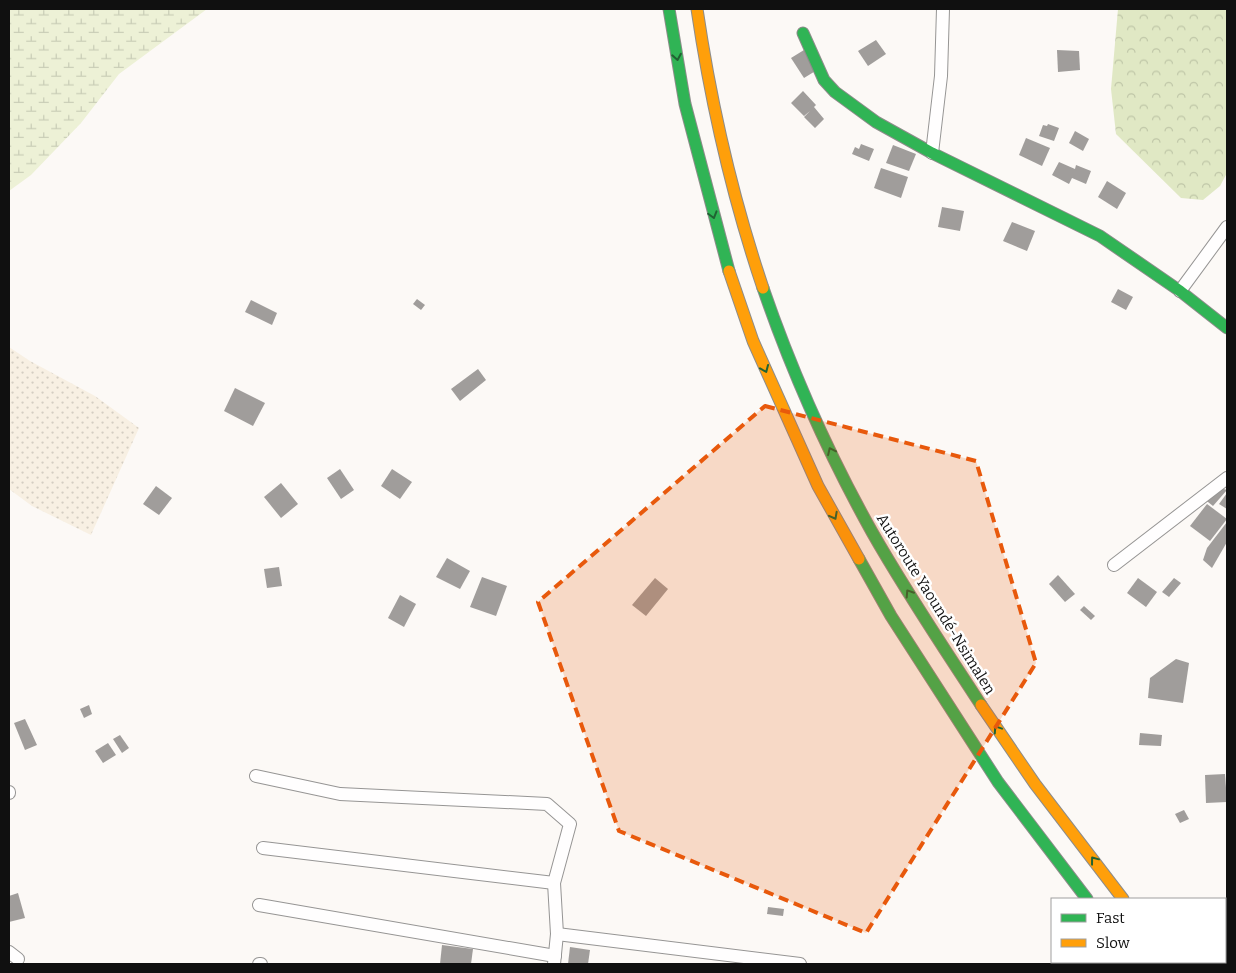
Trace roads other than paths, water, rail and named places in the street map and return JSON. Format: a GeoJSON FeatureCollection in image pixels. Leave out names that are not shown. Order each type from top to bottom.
{"type":"FeatureCollection","features":[{"type":"Feature","properties":{"kind":"main road"},"geometry":{"type":"LineString","coordinates":[[669,9],[685,104],[727,264],[754,341],[818,486],[891,616],[998,782],[1086,898]]}},
{"type":"Feature","properties":{"kind":"main road","name":"Autoroute Yaoundé-Nsimalen"},"geometry":{"type":"LineString","coordinates":[[698,9],[702,50],[719,138],[744,227],[773,317],[803,392],[845,482],[894,571],[1016,758],[1122,898]]}},
{"type":"Feature","properties":{"kind":"main road"},"geometry":{"type":"LineString","coordinates":[[803,32],[817,67],[835,92],[876,122],[932,153],[1100,236],[1180,291],[1227,328]]}},
{"type":"Feature","properties":{"kind":"street"},"geometry":{"type":"LineString","coordinates":[[932,153],[941,76],[943,9]]}},
{"type":"Feature","properties":{"kind":"street"},"geometry":{"type":"LineString","coordinates":[[1180,291],[1227,227]]}},
{"type":"Feature","properties":{"kind":"street"},"geometry":{"type":"LineString","coordinates":[[1114,565],[1227,478]]}},
{"type":"Feature","properties":{"kind":"street"},"geometry":{"type":"LineString","coordinates":[[256,776],[340,794],[547,804],[570,824],[554,883],[557,934],[554,960],[259,905]]}},
{"type":"Feature","properties":{"kind":"street"},"geometry":{"type":"LineString","coordinates":[[263,848],[554,883]]}},
{"type":"Feature","properties":{"kind":"street"},"geometry":{"type":"LineString","coordinates":[[557,934],[800,964]]}}]}
